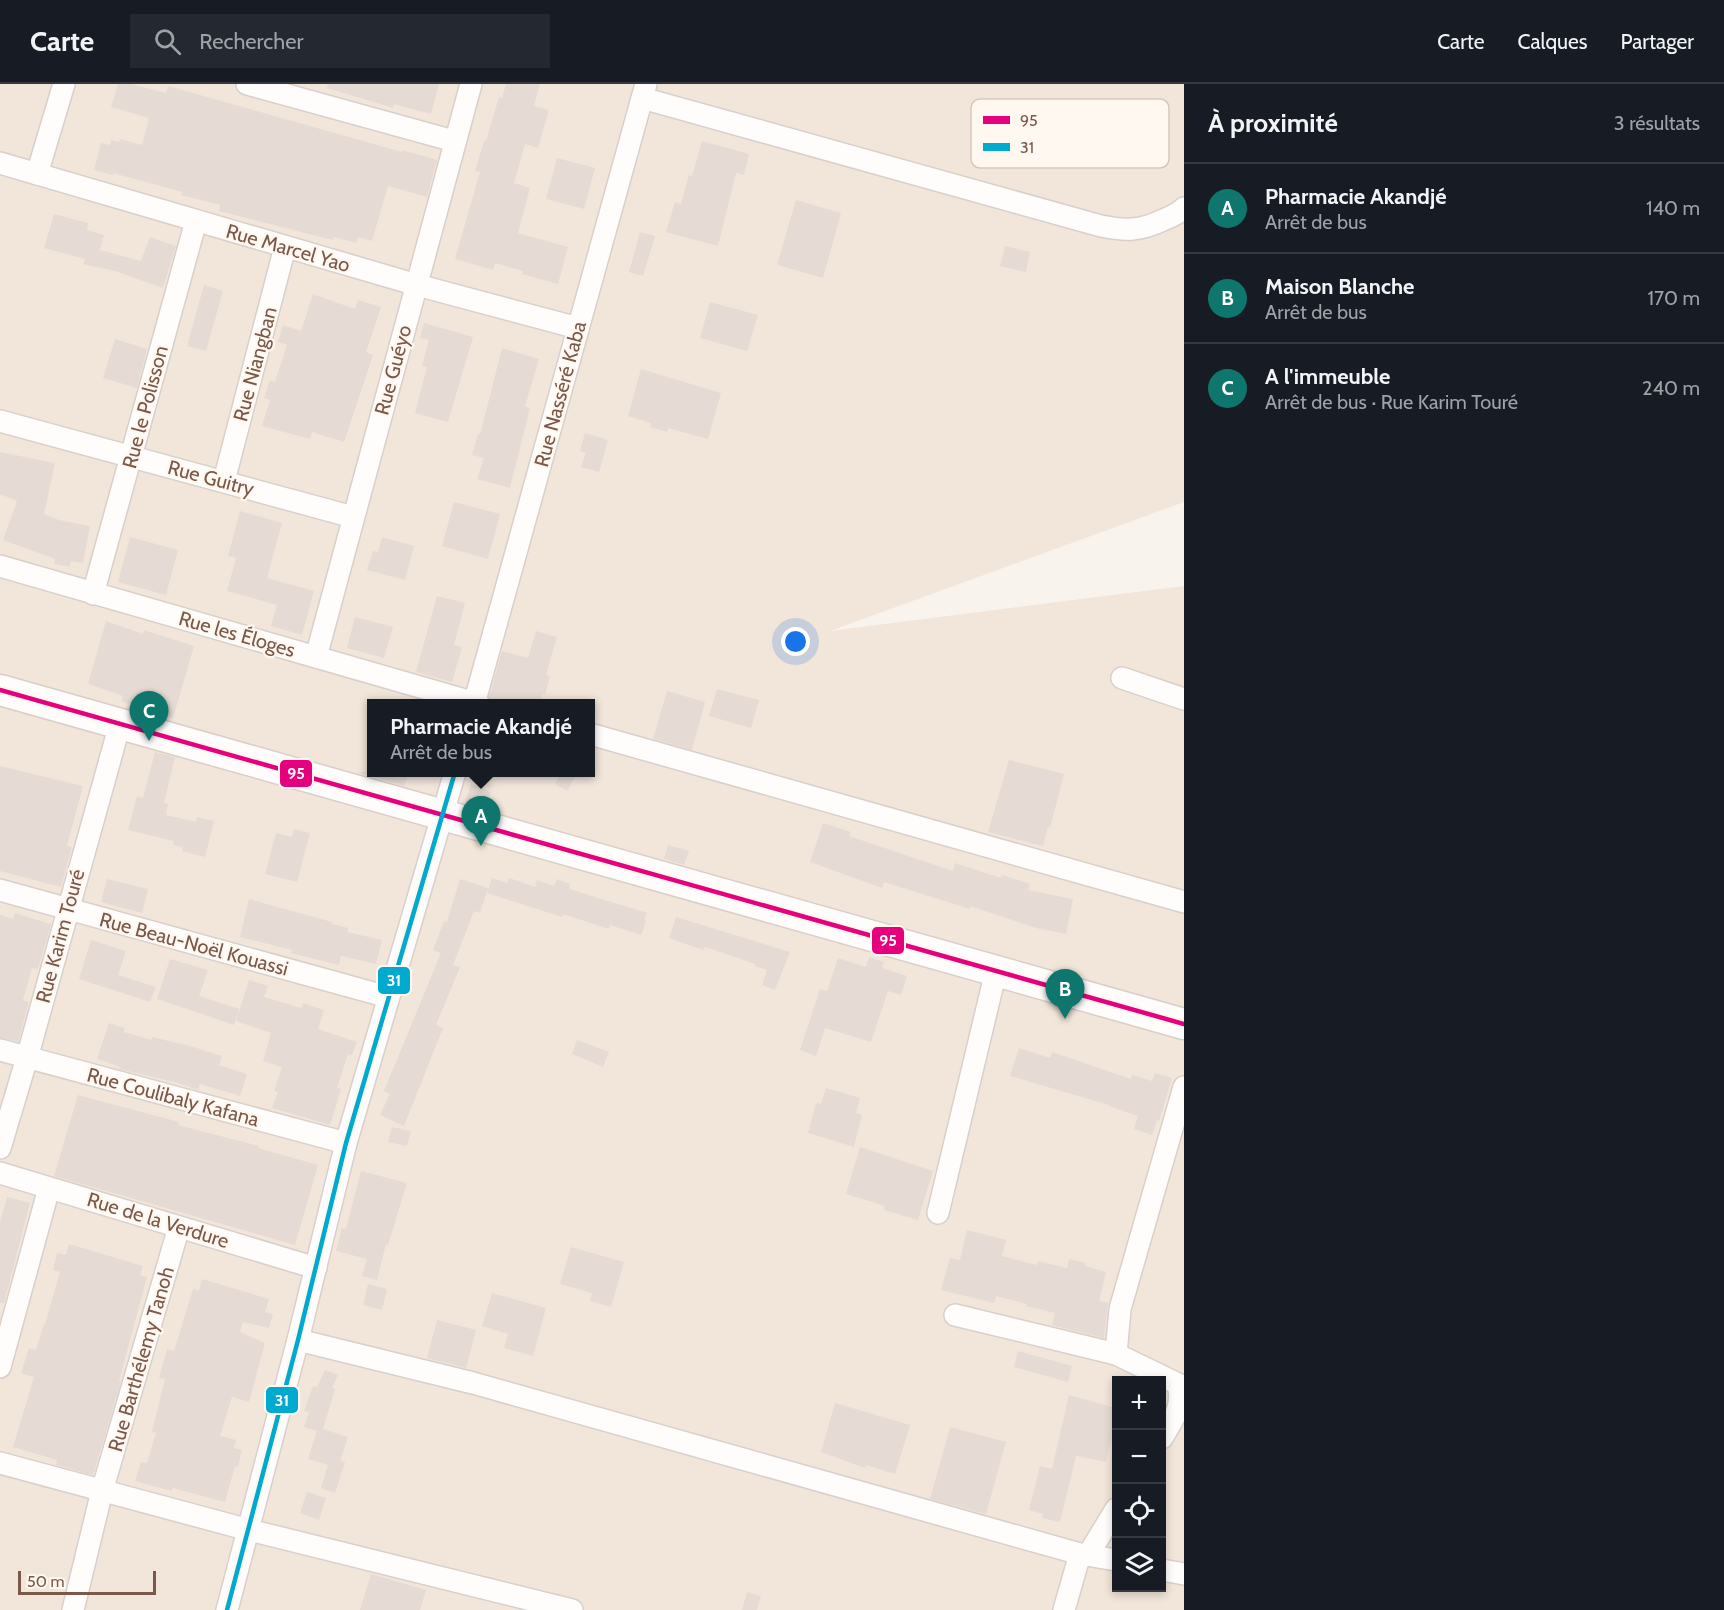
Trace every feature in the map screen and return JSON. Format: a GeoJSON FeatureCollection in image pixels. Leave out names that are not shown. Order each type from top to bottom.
{"type":"FeatureCollection","features":[{"type":"Feature","properties":{"kind":"street"},"geometry":{"type":"LineString","coordinates":[[37,174],[63,84]]}},
{"type":"Feature","properties":{"kind":"street"},"geometry":{"type":"LineString","coordinates":[[247,84],[454,141]]}},
{"type":"Feature","properties":{"kind":"street","name":"Rue Guéyo"},"geometry":{"type":"LineString","coordinates":[[316,657],[471,84]]}},
{"type":"Feature","properties":{"kind":"street"},"geometry":{"type":"LineString","coordinates":[[644,91],[1101,226],[1121,230],[1146,228],[1179,213],[1184,208]]}},
{"type":"Feature","properties":{"kind":"street","name":"Rue Nasséré Kaba"},"geometry":{"type":"LineString","coordinates":[[477,699],[644,91]]}},
{"type":"Feature","properties":{"kind":"street","name":"Rue Marcel Yao"},"geometry":{"type":"LineString","coordinates":[[0,163],[417,285],[578,328]]}},
{"type":"Feature","properties":{"kind":"street","name":"Rue le Polisson"},"geometry":{"type":"LineString","coordinates":[[93,594],[196,221]]}},
{"type":"Feature","properties":{"kind":"street","name":"Rue Niangban"},"geometry":{"type":"LineString","coordinates":[[224,481],[285,247]]}},
{"type":"Feature","properties":{"kind":"street","name":"Rue Guitry"},"geometry":{"type":"LineString","coordinates":[[0,421],[353,517]]}},
{"type":"Feature","properties":{"kind":"street","name":"Rue les Éloges"},"geometry":{"type":"LineString","coordinates":[[0,566],[462,699]]}},
{"type":"Feature","properties":{"kind":"street"},"geometry":{"type":"LineString","coordinates":[[1122,678],[1184,699]]}},
{"type":"Feature","properties":{"kind":"street"},"geometry":{"type":"LineString","coordinates":[[0,690],[1184,1024]]}},
{"type":"Feature","properties":{"kind":"street","name":"Rue Karim Touré"},"geometry":{"type":"LineString","coordinates":[[0,1148],[120,724]]}},
{"type":"Feature","properties":{"kind":"street"},"geometry":{"type":"LineString","coordinates":[[595,735],[1184,902]]}},
{"type":"Feature","properties":{"kind":"street"},"geometry":{"type":"LineString","coordinates":[[227,1610],[298,1340],[346,1143],[454,777]]}},
{"type":"Feature","properties":{"kind":"street","name":"Rue Beau-Noël Kouassi"},"geometry":{"type":"LineString","coordinates":[[0,890],[388,997]]}},
{"type":"Feature","properties":{"kind":"street"},"geometry":{"type":"LineString","coordinates":[[938,1213],[996,971]]}},
{"type":"Feature","properties":{"kind":"street","name":"Rue Coulibaly Kafana"},"geometry":{"type":"LineString","coordinates":[[0,1050],[346,1143]]}},
{"type":"Feature","properties":{"kind":"street"},"geometry":{"type":"LineString","coordinates":[[1116,1354],[1120,1309],[1184,1087]]}},
{"type":"Feature","properties":{"kind":"street","name":"Rue de la Verdure"},"geometry":{"type":"LineString","coordinates":[[0,1173],[316,1268]]}},
{"type":"Feature","properties":{"kind":"street"},"geometry":{"type":"LineString","coordinates":[[0,1367],[9,1301],[49,1188]]}},
{"type":"Feature","properties":{"kind":"street","name":"Rue Barthélemy Tanoh"},"geometry":{"type":"LineString","coordinates":[[73,1610],[102,1491],[179,1227]]}},
{"type":"Feature","properties":{"kind":"street"},"geometry":{"type":"LineString","coordinates":[[955,1315],[1116,1354],[1178,1384],[1182,1396],[1178,1411],[1166,1430]]}},
{"type":"Feature","properties":{"kind":"street"},"geometry":{"type":"LineString","coordinates":[[298,1340],[473,1383],[1084,1554],[1112,1559]]}},
{"type":"Feature","properties":{"kind":"street"},"geometry":{"type":"LineString","coordinates":[[0,1463],[249,1530],[572,1610]]}},
{"type":"Feature","properties":{"kind":"street"},"geometry":{"type":"LineString","coordinates":[[1064,1610],[1084,1554],[1112,1515]]}},
{"type":"Feature","properties":{"kind":"street"},"geometry":{"type":"LineString","coordinates":[[1166,1571],[1184,1574]]}},
{"type":"Feature","properties":{"kind":"shaded area"},"geometry":{"type":"Polygon","coordinates":[[[0,84],[1184,84],[1184,502],[830,631],[1184,586],[1184,1610],[0,1610],[0,84]]]}},
{"type":"Feature","properties":{"kind":"building"},"geometry":{"type":"Polygon","coordinates":[[[118,84],[131,84],[166,93],[168,86],[437,160],[427,197],[388,186],[372,241],[358,237],[356,243],[334,237],[333,240],[219,211],[220,205],[181,195],[182,192],[94,170],[101,143],[110,145],[111,140],[119,142],[120,139],[142,145],[149,118],[111,107],[118,84]]]}},
{"type":"Feature","properties":{"kind":"building"},"geometry":{"type":"Polygon","coordinates":[[[328,84],[439,84],[431,114],[394,104],[393,108],[327,88],[328,84]]]}},
{"type":"Feature","properties":{"kind":"building"},"geometry":{"type":"Polygon","coordinates":[[[506,84],[540,84],[534,106],[549,110],[538,148],[525,144],[514,183],[530,188],[518,233],[568,247],[558,284],[522,274],[523,271],[495,263],[493,270],[455,259],[480,172],[475,171],[499,97],[502,98],[506,84]]]}},
{"type":"Feature","properties":{"kind":"building"},"geometry":{"type":"Polygon","coordinates":[[[702,141],[749,154],[744,175],[736,173],[718,246],[666,232],[675,202],[681,204],[702,141]]]}},
{"type":"Feature","properties":{"kind":"building"},"geometry":{"type":"Polygon","coordinates":[[[557,158],[595,168],[584,209],[546,199],[557,158]]]}},
{"type":"Feature","properties":{"kind":"building"},"geometry":{"type":"Polygon","coordinates":[[[796,200],[841,213],[823,278],[777,265],[796,200]]]}},
{"type":"Feature","properties":{"kind":"building"},"geometry":{"type":"Polygon","coordinates":[[[54,214],[88,223],[87,230],[104,235],[100,250],[141,261],[150,237],[176,246],[163,288],[115,271],[83,264],[85,259],[44,248],[54,214]]]}},
{"type":"Feature","properties":{"kind":"building"},"geometry":{"type":"Polygon","coordinates":[[[640,232],[655,236],[643,276],[629,272],[640,232]]]}},
{"type":"Feature","properties":{"kind":"building"},"geometry":{"type":"Polygon","coordinates":[[[1005,246],[1030,252],[1026,272],[1000,266],[1005,246]]]}},
{"type":"Feature","properties":{"kind":"building"},"geometry":{"type":"Polygon","coordinates":[[[204,285],[223,291],[206,351],[187,346],[204,285]]]}},
{"type":"Feature","properties":{"kind":"building"},"geometry":{"type":"Polygon","coordinates":[[[313,294],[355,309],[358,300],[381,307],[366,352],[373,355],[344,442],[312,432],[310,439],[262,426],[270,400],[264,398],[270,380],[275,382],[287,345],[278,342],[283,325],[301,331],[313,294]]]}},
{"type":"Feature","properties":{"kind":"building"},"geometry":{"type":"Polygon","coordinates":[[[710,302],[758,315],[747,351],[700,338],[710,302]]]}},
{"type":"Feature","properties":{"kind":"building"},"geometry":{"type":"Polygon","coordinates":[[[424,323],[473,337],[448,422],[415,413],[427,367],[422,366],[429,340],[420,338],[424,323]]]}},
{"type":"Feature","properties":{"kind":"building"},"geometry":{"type":"Polygon","coordinates":[[[115,339],[147,349],[137,388],[103,378],[115,339]]]}},
{"type":"Feature","properties":{"kind":"building"},"geometry":{"type":"Polygon","coordinates":[[[502,348],[539,359],[525,406],[530,408],[510,488],[477,479],[484,458],[472,455],[478,434],[480,435],[502,348]]]}},
{"type":"Feature","properties":{"kind":"building"},"geometry":{"type":"Polygon","coordinates":[[[641,369],[721,393],[708,439],[668,428],[667,432],[650,427],[651,423],[628,416],[641,369]]]}},
{"type":"Feature","properties":{"kind":"building"},"geometry":{"type":"Polygon","coordinates":[[[585,433],[608,440],[599,472],[581,467],[586,453],[580,451],[585,433]]]}},
{"type":"Feature","properties":{"kind":"building"},"geometry":{"type":"Polygon","coordinates":[[[0,452],[55,463],[44,514],[59,520],[90,526],[83,563],[71,561],[70,567],[54,564],[55,559],[3,540],[17,501],[0,494],[0,452]]]}},
{"type":"Feature","properties":{"kind":"building"},"geometry":{"type":"Polygon","coordinates":[[[454,502],[500,514],[488,559],[442,546],[454,502]]]}},
{"type":"Feature","properties":{"kind":"building"},"geometry":{"type":"Polygon","coordinates":[[[240,511],[282,523],[267,578],[314,591],[302,635],[271,626],[277,605],[227,591],[236,558],[228,556],[240,511]]]}},
{"type":"Feature","properties":{"kind":"building"},"geometry":{"type":"Polygon","coordinates":[[[130,537],[178,550],[166,595],[118,582],[130,537]]]}},
{"type":"Feature","properties":{"kind":"building"},"geometry":{"type":"Polygon","coordinates":[[[382,537],[414,546],[405,580],[367,570],[373,551],[378,552],[382,537]]]}},
{"type":"Feature","properties":{"kind":"building"},"geometry":{"type":"Polygon","coordinates":[[[437,596],[465,603],[454,645],[462,647],[452,682],[416,672],[437,596]]]}},
{"type":"Feature","properties":{"kind":"building"},"geometry":{"type":"Polygon","coordinates":[[[355,617],[393,627],[384,658],[347,648],[355,617]]]}},
{"type":"Feature","properties":{"kind":"building"},"geometry":{"type":"Polygon","coordinates":[[[106,621],[143,634],[144,630],[194,646],[173,718],[121,701],[123,696],[88,684],[106,621]]]}},
{"type":"Feature","properties":{"kind":"building"},"geometry":{"type":"Polygon","coordinates":[[[536,631],[557,637],[546,675],[550,676],[545,695],[542,694],[540,699],[490,699],[502,651],[528,658],[536,631]]]}},
{"type":"Feature","properties":{"kind":"building"},"geometry":{"type":"Polygon","coordinates":[[[717,689],[759,700],[751,728],[709,716],[717,689]]]}},
{"type":"Feature","properties":{"kind":"building"},"geometry":{"type":"Polygon","coordinates":[[[667,691],[705,702],[692,750],[653,739],[667,691]]]}},
{"type":"Feature","properties":{"kind":"building"},"geometry":{"type":"Polygon","coordinates":[[[155,752],[175,757],[164,803],[168,804],[166,815],[196,822],[197,817],[214,821],[205,857],[182,851],[183,847],[173,845],[174,841],[128,830],[137,796],[143,798],[155,752]]]}},
{"type":"Feature","properties":{"kind":"building"},"geometry":{"type":"Polygon","coordinates":[[[1009,760],[1064,774],[1043,846],[988,832],[1009,760]]]}},
{"type":"Feature","properties":{"kind":"building"},"geometry":{"type":"Polygon","coordinates":[[[0,766],[83,786],[67,846],[72,847],[61,887],[0,871],[0,766]]]}},
{"type":"Feature","properties":{"kind":"building"},"geometry":{"type":"Polygon","coordinates":[[[373,777],[407,777],[404,786],[373,777]]]}},
{"type":"Feature","properties":{"kind":"building"},"geometry":{"type":"Polygon","coordinates":[[[558,777],[575,777],[567,791],[555,784],[558,777]]]}},
{"type":"Feature","properties":{"kind":"building"},"geometry":{"type":"Polygon","coordinates":[[[471,784],[491,792],[484,808],[465,802],[471,784]]]}},
{"type":"Feature","properties":{"kind":"building"},"geometry":{"type":"Polygon","coordinates":[[[823,823],[851,832],[849,836],[953,871],[955,863],[1001,878],[1002,875],[1030,884],[1028,890],[1073,899],[1066,934],[1036,928],[970,906],[970,909],[884,882],[882,888],[810,862],[823,823]]]}},
{"type":"Feature","properties":{"kind":"building"},"geometry":{"type":"Polygon","coordinates":[[[294,829],[310,833],[297,882],[265,874],[276,833],[292,837],[294,829]]]}},
{"type":"Feature","properties":{"kind":"building"},"geometry":{"type":"Polygon","coordinates":[[[668,845],[689,851],[684,865],[664,859],[668,845]]]}},
{"type":"Feature","properties":{"kind":"building"},"geometry":{"type":"Polygon","coordinates":[[[492,878],[507,883],[509,878],[535,887],[537,880],[554,886],[557,879],[570,884],[569,889],[647,913],[644,920],[646,921],[641,935],[610,925],[609,929],[563,914],[562,917],[487,893],[492,878]]]}},
{"type":"Feature","properties":{"kind":"building"},"geometry":{"type":"Polygon","coordinates":[[[107,879],[148,889],[142,913],[101,902],[107,879]]]}},
{"type":"Feature","properties":{"kind":"building"},"geometry":{"type":"Polygon","coordinates":[[[460,879],[488,888],[480,913],[474,911],[453,965],[460,967],[436,1025],[443,1028],[404,1126],[380,1115],[390,1094],[384,1091],[441,953],[433,950],[444,921],[447,922],[460,879]]]}},
{"type":"Feature","properties":{"kind":"building"},"geometry":{"type":"Polygon","coordinates":[[[249,899],[332,922],[332,924],[348,928],[347,932],[382,940],[376,964],[341,956],[339,965],[240,937],[249,899]]]}},
{"type":"Feature","properties":{"kind":"building"},"geometry":{"type":"Polygon","coordinates":[[[15,913],[51,924],[38,969],[32,968],[23,1000],[29,1002],[18,1042],[0,1038],[0,915],[13,919],[15,913]]]}},
{"type":"Feature","properties":{"kind":"building"},"geometry":{"type":"Polygon","coordinates":[[[676,917],[790,952],[775,990],[762,985],[767,970],[755,964],[705,947],[703,950],[669,938],[676,917]]]}},
{"type":"Feature","properties":{"kind":"building"},"geometry":{"type":"Polygon","coordinates":[[[91,940],[126,951],[118,975],[156,987],[150,1002],[79,979],[91,940]]]}},
{"type":"Feature","properties":{"kind":"building"},"geometry":{"type":"Polygon","coordinates":[[[869,957],[884,962],[882,968],[907,976],[901,995],[888,991],[871,1042],[825,1028],[816,1056],[800,1050],[820,989],[827,991],[838,958],[866,967],[869,957]]]}},
{"type":"Feature","properties":{"kind":"building"},"geometry":{"type":"Polygon","coordinates":[[[170,959],[208,970],[199,996],[239,1009],[234,1025],[157,999],[170,959]]]}},
{"type":"Feature","properties":{"kind":"building"},"geometry":{"type":"Polygon","coordinates":[[[249,980],[268,986],[264,997],[301,1008],[303,1003],[324,1010],[318,1029],[357,1042],[352,1055],[348,1054],[337,1088],[341,1089],[330,1125],[272,1108],[278,1092],[274,1091],[282,1067],[263,1061],[271,1033],[236,1021],[249,980]]]}},
{"type":"Feature","properties":{"kind":"building"},"geometry":{"type":"Polygon","coordinates":[[[109,1023],[125,1028],[124,1032],[152,1040],[152,1037],[190,1046],[222,1056],[219,1065],[247,1074],[240,1096],[200,1084],[198,1090],[119,1069],[120,1067],[97,1059],[109,1023]]]}},
{"type":"Feature","properties":{"kind":"building"},"geometry":{"type":"Polygon","coordinates":[[[577,1040],[609,1052],[603,1067],[572,1054],[577,1040]]]}},
{"type":"Feature","properties":{"kind":"building"},"geometry":{"type":"Polygon","coordinates":[[[1019,1048],[1050,1058],[1052,1052],[1131,1079],[1132,1075],[1152,1081],[1155,1073],[1172,1078],[1159,1121],[1157,1120],[1152,1135],[1134,1129],[1138,1116],[1109,1105],[1010,1076],[1019,1048]]]}},
{"type":"Feature","properties":{"kind":"building"},"geometry":{"type":"Polygon","coordinates":[[[826,1088],[860,1098],[856,1113],[862,1115],[854,1147],[808,1133],[816,1103],[821,1104],[826,1088]]]}},
{"type":"Feature","properties":{"kind":"building"},"geometry":{"type":"Polygon","coordinates":[[[78,1095],[179,1122],[178,1125],[259,1146],[258,1148],[318,1165],[295,1245],[54,1176],[78,1095]]]}},
{"type":"Feature","properties":{"kind":"building"},"geometry":{"type":"Polygon","coordinates":[[[392,1127],[411,1131],[407,1146],[388,1142],[392,1127]]]}},
{"type":"Feature","properties":{"kind":"building"},"geometry":{"type":"Polygon","coordinates":[[[860,1147],[933,1171],[918,1220],[884,1210],[885,1206],[846,1194],[860,1147]]]}},
{"type":"Feature","properties":{"kind":"building"},"geometry":{"type":"Polygon","coordinates":[[[361,1171],[407,1183],[388,1245],[386,1244],[377,1280],[362,1276],[367,1259],[336,1251],[342,1228],[346,1229],[361,1171]]]}},
{"type":"Feature","properties":{"kind":"building"},"geometry":{"type":"Polygon","coordinates":[[[7,1197],[30,1203],[4,1303],[0,1303],[0,1223],[7,1197]]]}},
{"type":"Feature","properties":{"kind":"building"},"geometry":{"type":"Polygon","coordinates":[[[967,1230],[1006,1240],[1002,1256],[1037,1265],[1038,1261],[1067,1268],[1069,1259],[1086,1263],[1085,1266],[1106,1272],[1099,1301],[1108,1303],[1104,1338],[1052,1325],[1055,1313],[1026,1306],[1027,1304],[996,1296],[994,1303],[941,1290],[950,1258],[960,1260],[967,1230]]]}},
{"type":"Feature","properties":{"kind":"building"},"geometry":{"type":"Polygon","coordinates":[[[69,1244],[143,1266],[140,1275],[147,1277],[119,1381],[121,1382],[93,1475],[56,1465],[57,1460],[13,1447],[34,1377],[21,1373],[29,1348],[36,1350],[45,1324],[60,1272],[53,1270],[57,1253],[66,1255],[69,1244]]]}},
{"type":"Feature","properties":{"kind":"building"},"geometry":{"type":"Polygon","coordinates":[[[571,1247],[624,1262],[611,1307],[590,1301],[592,1293],[560,1284],[571,1247]]]}},
{"type":"Feature","properties":{"kind":"building"},"geometry":{"type":"Polygon","coordinates":[[[202,1279],[269,1299],[265,1312],[273,1314],[269,1328],[243,1322],[240,1332],[265,1343],[249,1402],[232,1397],[220,1436],[236,1440],[234,1448],[242,1450],[225,1502],[173,1488],[172,1491],[135,1481],[141,1462],[147,1463],[156,1433],[152,1432],[165,1379],[159,1378],[167,1349],[174,1351],[193,1289],[199,1290],[202,1279]]]}},
{"type":"Feature","properties":{"kind":"building"},"geometry":{"type":"Polygon","coordinates":[[[368,1284],[387,1289],[382,1310],[363,1305],[368,1284]]]}},
{"type":"Feature","properties":{"kind":"building"},"geometry":{"type":"Polygon","coordinates":[[[492,1293],[546,1308],[533,1356],[504,1348],[508,1334],[482,1326],[492,1293]]]}},
{"type":"Feature","properties":{"kind":"building"},"geometry":{"type":"Polygon","coordinates":[[[437,1320],[476,1330],[466,1368],[427,1358],[437,1320]]]}},
{"type":"Feature","properties":{"kind":"building"},"geometry":{"type":"Polygon","coordinates":[[[1018,1351],[1072,1366],[1068,1382],[1014,1367],[1018,1351]]]}},
{"type":"Feature","properties":{"kind":"building"},"geometry":{"type":"Polygon","coordinates":[[[325,1370],[338,1375],[332,1388],[335,1389],[323,1429],[348,1437],[340,1461],[345,1462],[335,1493],[321,1488],[328,1465],[308,1459],[317,1431],[304,1427],[309,1412],[304,1411],[313,1386],[317,1387],[325,1370]]]}},
{"type":"Feature","properties":{"kind":"building"},"geometry":{"type":"Polygon","coordinates":[[[1069,1395],[1112,1407],[1112,1436],[1106,1462],[1076,1456],[1060,1522],[1042,1518],[1043,1514],[1029,1510],[1040,1466],[1052,1469],[1069,1395]]]}},
{"type":"Feature","properties":{"kind":"building"},"geometry":{"type":"Polygon","coordinates":[[[835,1403],[910,1425],[895,1474],[866,1465],[865,1468],[821,1452],[835,1403]]]}},
{"type":"Feature","properties":{"kind":"building"},"geometry":{"type":"Polygon","coordinates":[[[950,1427],[1006,1442],[986,1514],[930,1499],[950,1427]]]}},
{"type":"Feature","properties":{"kind":"building"},"geometry":{"type":"Polygon","coordinates":[[[307,1492],[326,1498],[319,1520],[300,1513],[307,1492]]]}},
{"type":"Feature","properties":{"kind":"building"},"geometry":{"type":"Polygon","coordinates":[[[371,1574],[426,1590],[420,1610],[360,1610],[371,1574]]]}},
{"type":"Feature","properties":{"kind":"building"},"geometry":{"type":"Polygon","coordinates":[[[747,1592],[761,1596],[757,1610],[742,1610],[747,1592]]]}},
{"type":"Feature","properties":{"kind":"transit line","name":"95"},"geometry":{"type":"LineString","coordinates":[[0,690],[1184,1024]]}},
{"type":"Feature","properties":{"kind":"transit line","name":"31"},"geometry":{"type":"LineString","coordinates":[[227,1610],[298,1340],[346,1143],[454,777]]}},
{"type":"Feature","properties":{"kind":"place","name":"A l'immeuble"},"geometry":{"type":"Point","coordinates":[149,741]}},
{"type":"Feature","properties":{"kind":"place","name":"Pharmacie Akandjé"},"geometry":{"type":"Point","coordinates":[481,846]}},
{"type":"Feature","properties":{"kind":"place","name":"Maison Blanche"},"geometry":{"type":"Point","coordinates":[1065,1019]}}]}
